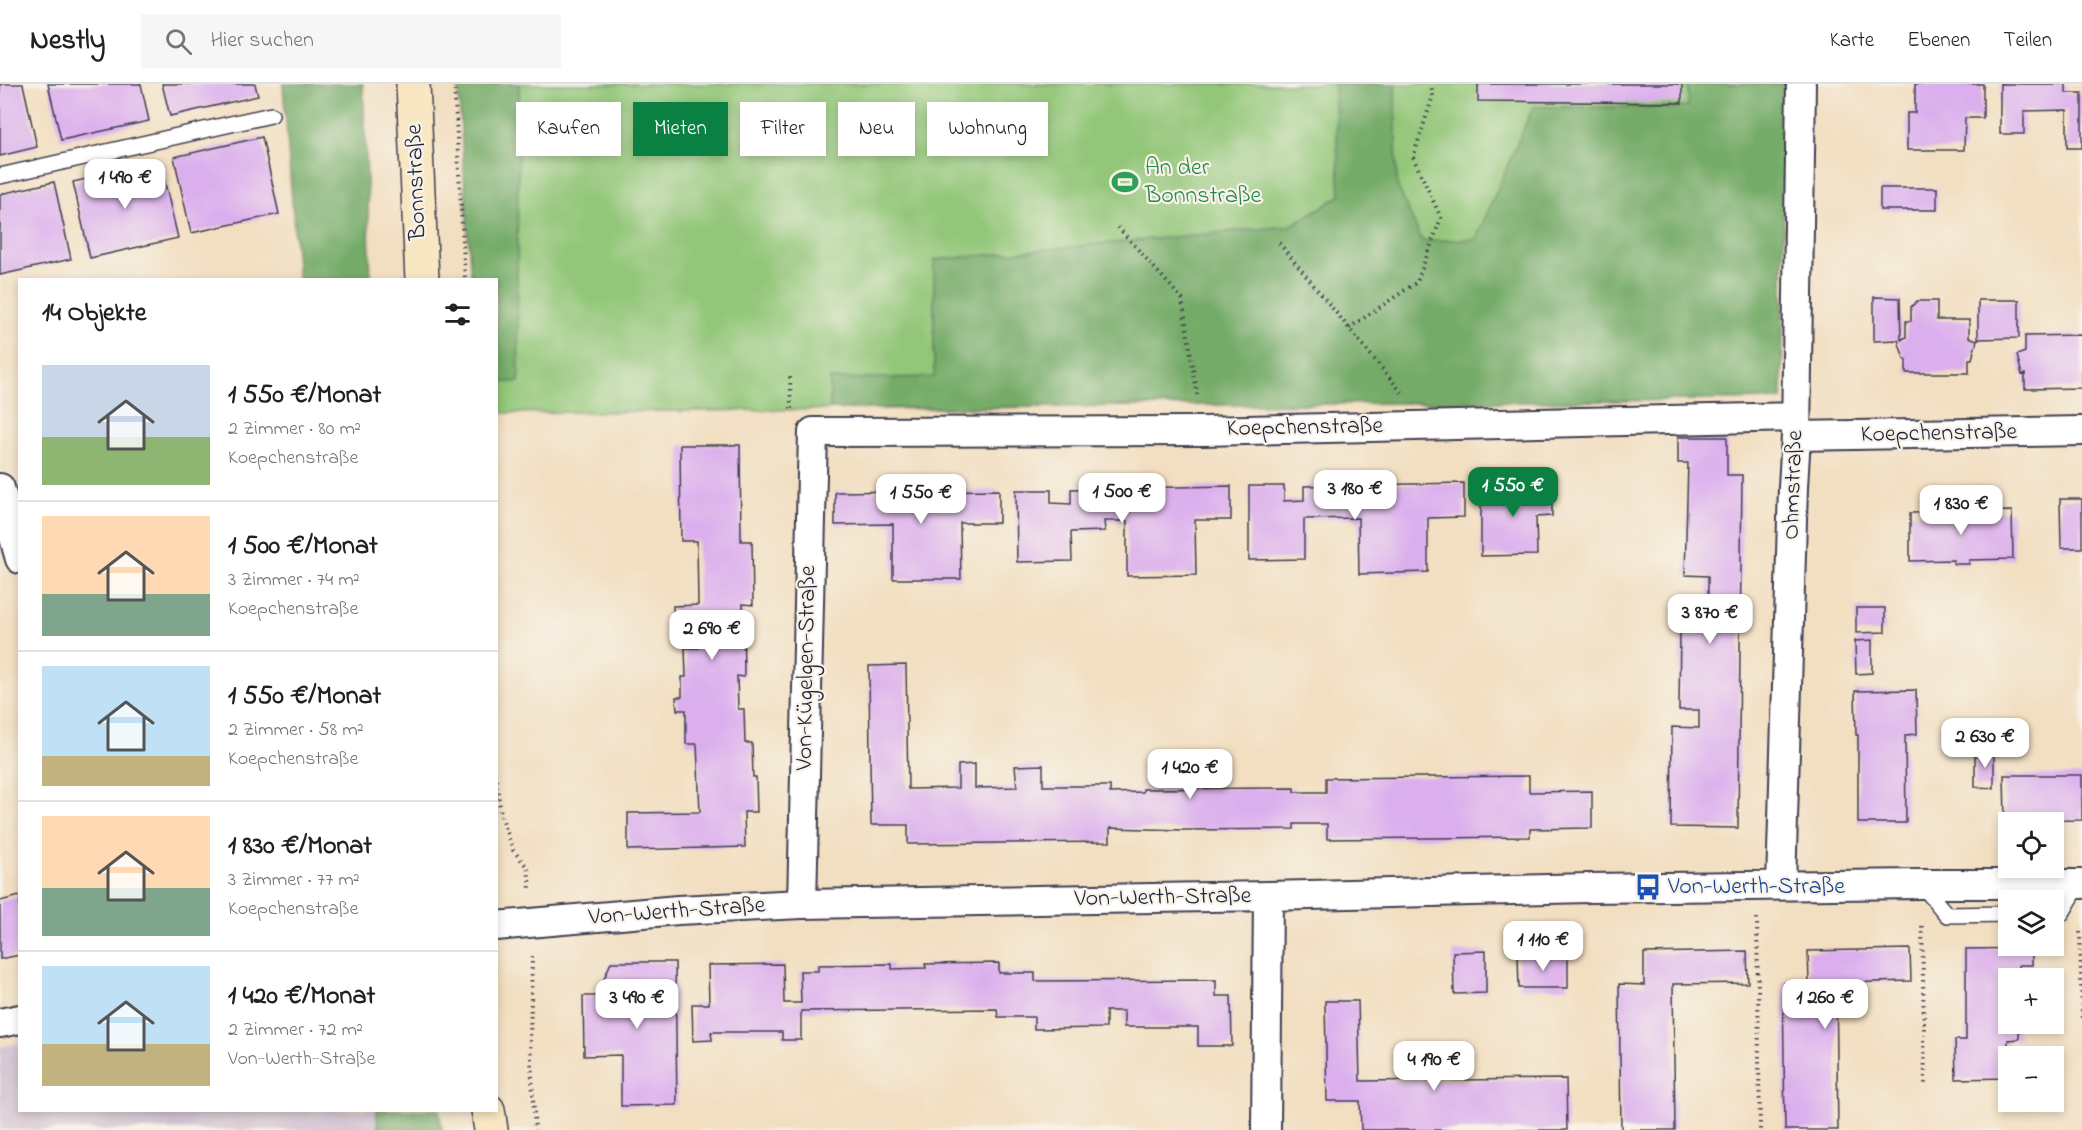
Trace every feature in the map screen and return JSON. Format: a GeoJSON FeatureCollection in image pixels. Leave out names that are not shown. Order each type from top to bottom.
{"type":"FeatureCollection","features":[{"type":"Feature","properties":{"kind":"main road","name":"Bonnstraße"},"geometry":{"type":"LineString","coordinates":[[413,84],[422,278]]}},
{"type":"Feature","properties":{"kind":"main road"},"geometry":{"type":"LineString","coordinates":[[488,1112],[491,1130]]}},
{"type":"Feature","properties":{"kind":"street","name":"Ohmstraße"},"geometry":{"type":"LineString","coordinates":[[1769,885],[1796,426],[1801,84]]}},
{"type":"Feature","properties":{"kind":"street","name":"Koepchenstraße"},"geometry":{"type":"LineString","coordinates":[[813,432],[1203,431],[1429,426],[1796,426],[2082,431]]}},
{"type":"Feature","properties":{"kind":"street","name":"Von-Kügelgen-Straße"},"geometry":{"type":"LineString","coordinates":[[802,904],[813,432]]}},
{"type":"Feature","properties":{"kind":"street"},"geometry":{"type":"LineString","coordinates":[[0,488],[4,523],[18,554]]}},
{"type":"Feature","properties":{"kind":"street","name":"Von-Werth-Straße"},"geometry":{"type":"LineString","coordinates":[[498,926],[678,910],[802,904],[1268,897],[1769,885],[2080,884]]}},
{"type":"Feature","properties":{"kind":"street"},"geometry":{"type":"LineString","coordinates":[[1266,1130],[1268,897]]}},
{"type":"Feature","properties":{"kind":"street"},"geometry":{"type":"LineString","coordinates":[[0,1023],[18,1019]]}},
{"type":"Feature","properties":{"kind":"lane"},"geometry":{"type":"LineString","coordinates":[[0,176],[271,115]]}},
{"type":"Feature","properties":{"kind":"lane"},"geometry":{"type":"LineString","coordinates":[[1921,884],[1947,915],[1998,914]]}},
{"type":"Feature","properties":{"kind":"lane"},"geometry":{"type":"LineString","coordinates":[[2064,910],[2080,884]]}},
{"type":"Feature","properties":{"kind":"path"},"geometry":{"type":"LineString","coordinates":[[454,84],[465,278]]}},
{"type":"Feature","properties":{"kind":"path"},"geometry":{"type":"LineString","coordinates":[[1349,328],[1417,282],[1441,218],[1413,157],[1432,96],[1431,84]]}},
{"type":"Feature","properties":{"kind":"path"},"geometry":{"type":"LineString","coordinates":[[1118,227],[1182,299],[1203,431]]}},
{"type":"Feature","properties":{"kind":"path"},"geometry":{"type":"LineString","coordinates":[[1279,243],[1429,426]]}},
{"type":"Feature","properties":{"kind":"path"},"geometry":{"type":"LineString","coordinates":[[1921,884],[1925,1085]]}},
{"type":"Feature","properties":{"kind":"path"},"geometry":{"type":"LineString","coordinates":[[2080,884],[2082,1018]]}},
{"type":"Feature","properties":{"kind":"path"},"geometry":{"type":"LineString","coordinates":[[1760,1130],[1769,885]]}},
{"type":"Feature","properties":{"kind":"shaded area"},"geometry":{"type":"Polygon","coordinates":[[[18,1043],[18,1112],[377,1112],[378,1130],[0,1130],[0,1047],[18,1043]]]}},
{"type":"Feature","properties":{"kind":"green space"},"geometry":{"type":"Polygon","coordinates":[[[283,84],[363,84],[371,278],[298,278],[283,84]]]}},
{"type":"Feature","properties":{"kind":"green space"},"geometry":{"type":"Polygon","coordinates":[[[458,84],[519,84],[519,102],[516,102],[516,156],[518,156],[519,382],[498,382],[498,278],[471,278],[458,84]]]}},
{"type":"Feature","properties":{"kind":"green space","name":"An der Bonnstraße"},"geometry":{"type":"Polygon","coordinates":[[[462,84],[1785,84],[1782,399],[498,413],[498,278],[496,278],[462,84]]]}},
{"type":"Feature","properties":{"kind":"green space"},"geometry":{"type":"Polygon","coordinates":[[[1334,84],[1395,84],[1397,185],[1422,241],[1476,239],[1533,107],[1688,107],[1688,84],[1785,84],[1782,399],[830,409],[830,379],[934,377],[934,260],[1290,226],[1340,196],[1334,84]]]}},
{"type":"Feature","properties":{"kind":"green space"},"geometry":{"type":"Polygon","coordinates":[[[377,1112],[439,1112],[442,1130],[378,1130],[377,1112]]]}},
{"type":"Feature","properties":{"kind":"building"},"geometry":{"type":"Polygon","coordinates":[[[0,84],[23,84],[37,147],[0,156],[0,84]]]}},
{"type":"Feature","properties":{"kind":"building"},"geometry":{"type":"Polygon","coordinates":[[[48,84],[141,84],[149,121],[61,140],[48,84]]]}},
{"type":"Feature","properties":{"kind":"building"},"geometry":{"type":"Polygon","coordinates":[[[162,84],[255,84],[258,96],[170,116],[162,84]]]}},
{"type":"Feature","properties":{"kind":"building"},"geometry":{"type":"Polygon","coordinates":[[[1478,84],[1682,84],[1682,103],[1478,101],[1478,84]]]}},
{"type":"Feature","properties":{"kind":"building"},"geometry":{"type":"Polygon","coordinates":[[[1915,84],[1983,84],[1983,118],[1965,118],[1964,150],[1907,150],[1907,113],[1915,113],[1915,84]]]}},
{"type":"Feature","properties":{"kind":"building"},"geometry":{"type":"Polygon","coordinates":[[[2000,84],[2066,84],[2066,93],[2082,93],[2082,148],[2067,148],[2067,110],[2024,111],[2024,134],[2000,134],[2000,84]]]}},
{"type":"Feature","properties":{"kind":"building"},"geometry":{"type":"Polygon","coordinates":[[[262,137],[279,214],[191,233],[174,157],[262,137]]]}},
{"type":"Feature","properties":{"kind":"building"},"geometry":{"type":"Polygon","coordinates":[[[160,162],[178,238],[90,258],[73,182],[160,162]]]}},
{"type":"Feature","properties":{"kind":"building"},"geometry":{"type":"Polygon","coordinates":[[[54,182],[71,259],[0,275],[0,194],[54,182]]]}},
{"type":"Feature","properties":{"kind":"building"},"geometry":{"type":"Polygon","coordinates":[[[1880,188],[1937,188],[1937,210],[1880,210],[1880,188]]]}},
{"type":"Feature","properties":{"kind":"building"},"geometry":{"type":"Polygon","coordinates":[[[1874,297],[1900,298],[1901,340],[1906,337],[1906,321],[1911,321],[1911,307],[1917,301],[1937,301],[1937,320],[1969,320],[1969,337],[1977,340],[1972,359],[1969,359],[1969,373],[1906,373],[1906,359],[1904,359],[1898,340],[1874,341],[1874,297]]]}},
{"type":"Feature","properties":{"kind":"building"},"geometry":{"type":"Polygon","coordinates":[[[1978,300],[2019,300],[2019,338],[1978,339],[1978,300]]]}},
{"type":"Feature","properties":{"kind":"building"},"geometry":{"type":"Polygon","coordinates":[[[2082,335],[2082,388],[2025,389],[2025,374],[2022,375],[2017,355],[2025,352],[2025,336],[2082,335]]]}},
{"type":"Feature","properties":{"kind":"building"},"geometry":{"type":"Polygon","coordinates":[[[1678,437],[1727,437],[1727,475],[1742,475],[1738,828],[1671,827],[1672,727],[1699,728],[1699,710],[1679,710],[1680,625],[1708,626],[1708,576],[1685,575],[1688,463],[1678,463],[1678,437]]]}},
{"type":"Feature","properties":{"kind":"building"},"geometry":{"type":"Polygon","coordinates":[[[680,445],[740,445],[741,541],[752,541],[753,605],[743,604],[744,677],[737,676],[738,709],[744,709],[745,743],[752,743],[757,812],[744,812],[745,847],[628,850],[628,813],[700,812],[697,744],[686,744],[686,710],[677,710],[676,697],[682,697],[682,677],[686,677],[685,648],[699,648],[698,626],[673,626],[673,606],[698,605],[697,541],[681,541],[680,445]]]}},
{"type":"Feature","properties":{"kind":"building"},"geometry":{"type":"Polygon","coordinates":[[[1536,477],[1552,478],[1552,516],[1536,517],[1537,555],[1481,556],[1481,483],[1516,483],[1516,497],[1536,497],[1536,477]]]}},
{"type":"Feature","properties":{"kind":"building"},"geometry":{"type":"Polygon","coordinates":[[[1464,483],[1464,517],[1428,518],[1428,572],[1359,574],[1358,518],[1304,519],[1304,559],[1249,560],[1249,486],[1284,486],[1284,501],[1304,500],[1304,486],[1464,483]]]}},
{"type":"Feature","properties":{"kind":"building"},"geometry":{"type":"Polygon","coordinates":[[[1231,486],[1231,520],[1195,520],[1196,575],[1127,576],[1127,521],[1104,521],[1105,531],[1071,532],[1072,561],[1017,562],[1016,490],[1051,490],[1051,503],[1071,504],[1071,489],[1231,486]]]}},
{"type":"Feature","properties":{"kind":"building"},"geometry":{"type":"Polygon","coordinates":[[[999,490],[999,523],[960,523],[961,579],[893,579],[893,524],[835,525],[835,492],[999,490]]]}},
{"type":"Feature","properties":{"kind":"building"},"geometry":{"type":"Polygon","coordinates":[[[2060,499],[2082,499],[2082,548],[2061,548],[2060,499]]]}},
{"type":"Feature","properties":{"kind":"building"},"geometry":{"type":"Polygon","coordinates":[[[2012,511],[2013,559],[1969,560],[1969,564],[1954,564],[1954,560],[1910,561],[1910,513],[2012,511]]]}},
{"type":"Feature","properties":{"kind":"building"},"geometry":{"type":"Polygon","coordinates":[[[1856,608],[1885,608],[1885,632],[1856,633],[1856,608]]]}},
{"type":"Feature","properties":{"kind":"building"},"geometry":{"type":"Polygon","coordinates":[[[1872,640],[1872,673],[1856,674],[1855,641],[1872,640]]]}},
{"type":"Feature","properties":{"kind":"building"},"geometry":{"type":"Polygon","coordinates":[[[906,665],[908,789],[958,788],[958,765],[975,764],[975,788],[1017,787],[1015,766],[1043,765],[1043,786],[1110,786],[1110,793],[1143,792],[1143,789],[1294,788],[1294,792],[1326,792],[1326,778],[1529,776],[1529,792],[1592,791],[1592,828],[1530,829],[1530,837],[1327,839],[1327,824],[1294,824],[1294,829],[1110,828],[1110,842],[908,844],[908,825],[871,825],[870,761],[869,666],[906,665]]]}},
{"type":"Feature","properties":{"kind":"building"},"geometry":{"type":"Polygon","coordinates":[[[1916,690],[1917,734],[1905,735],[1906,823],[1858,823],[1858,735],[1856,735],[1855,691],[1916,690]]]}},
{"type":"Feature","properties":{"kind":"building"},"geometry":{"type":"Polygon","coordinates":[[[1975,750],[1994,750],[1994,788],[1975,787],[1975,750]]]}},
{"type":"Feature","properties":{"kind":"building"},"geometry":{"type":"Polygon","coordinates":[[[2004,775],[2082,775],[2082,820],[2064,820],[2064,812],[2005,812],[2004,775]]]}},
{"type":"Feature","properties":{"kind":"building"},"geometry":{"type":"Polygon","coordinates":[[[18,896],[18,955],[0,959],[0,901],[18,896]]]}},
{"type":"Feature","properties":{"kind":"building"},"geometry":{"type":"Polygon","coordinates":[[[1910,949],[1911,981],[1836,983],[1838,1130],[1785,1130],[1783,983],[1809,982],[1808,951],[1910,949]]]}},
{"type":"Feature","properties":{"kind":"building"},"geometry":{"type":"Polygon","coordinates":[[[1966,949],[1998,949],[1998,956],[2032,956],[2032,965],[2019,965],[2019,968],[1998,968],[1998,1034],[2019,1034],[2019,1039],[2008,1040],[2008,1046],[1998,1046],[1998,1078],[1956,1079],[1955,1040],[1966,1040],[1966,949]]]}},
{"type":"Feature","properties":{"kind":"building"},"geometry":{"type":"Polygon","coordinates":[[[1486,951],[1486,993],[1454,994],[1453,952],[1486,951]]]}},
{"type":"Feature","properties":{"kind":"building"},"geometry":{"type":"Polygon","coordinates":[[[1747,951],[1748,983],[1673,984],[1675,1130],[1621,1130],[1619,984],[1644,985],[1644,953],[1747,951]]]}},
{"type":"Feature","properties":{"kind":"building"},"geometry":{"type":"Polygon","coordinates":[[[1568,955],[1568,988],[1519,988],[1518,956],[1568,955]]]}},
{"type":"Feature","properties":{"kind":"building"},"geometry":{"type":"Polygon","coordinates":[[[611,962],[675,962],[677,1105],[621,1106],[621,1055],[584,1056],[583,996],[597,996],[611,962]]]}},
{"type":"Feature","properties":{"kind":"building"},"geometry":{"type":"Polygon","coordinates":[[[999,963],[999,973],[1035,973],[1035,981],[1216,980],[1216,996],[1231,996],[1232,1046],[1198,1046],[1198,1027],[1124,1027],[1124,1011],[1106,1011],[1106,1028],[1034,1029],[1034,1017],[998,1017],[997,1009],[801,1011],[801,1040],[782,1040],[782,1032],[711,1032],[712,1040],[693,1041],[692,1004],[709,1004],[708,965],[783,964],[784,1003],[801,1003],[800,971],[818,971],[818,965],[892,964],[892,969],[926,968],[925,964],[999,963]]]}},
{"type":"Feature","properties":{"kind":"building"},"geometry":{"type":"Polygon","coordinates":[[[1325,1001],[1358,1001],[1360,1081],[1566,1079],[1567,1130],[1361,1130],[1360,1101],[1327,1101],[1325,1001]]]}},
{"type":"Feature","properties":{"kind":"place","name":"An der Bonnstraße"},"geometry":{"type":"Point","coordinates":[1125,182]}},
{"type":"Feature","properties":{"kind":"place","name":"Von-Werth-Straße"},"geometry":{"type":"Point","coordinates":[1648,887]}}]}
